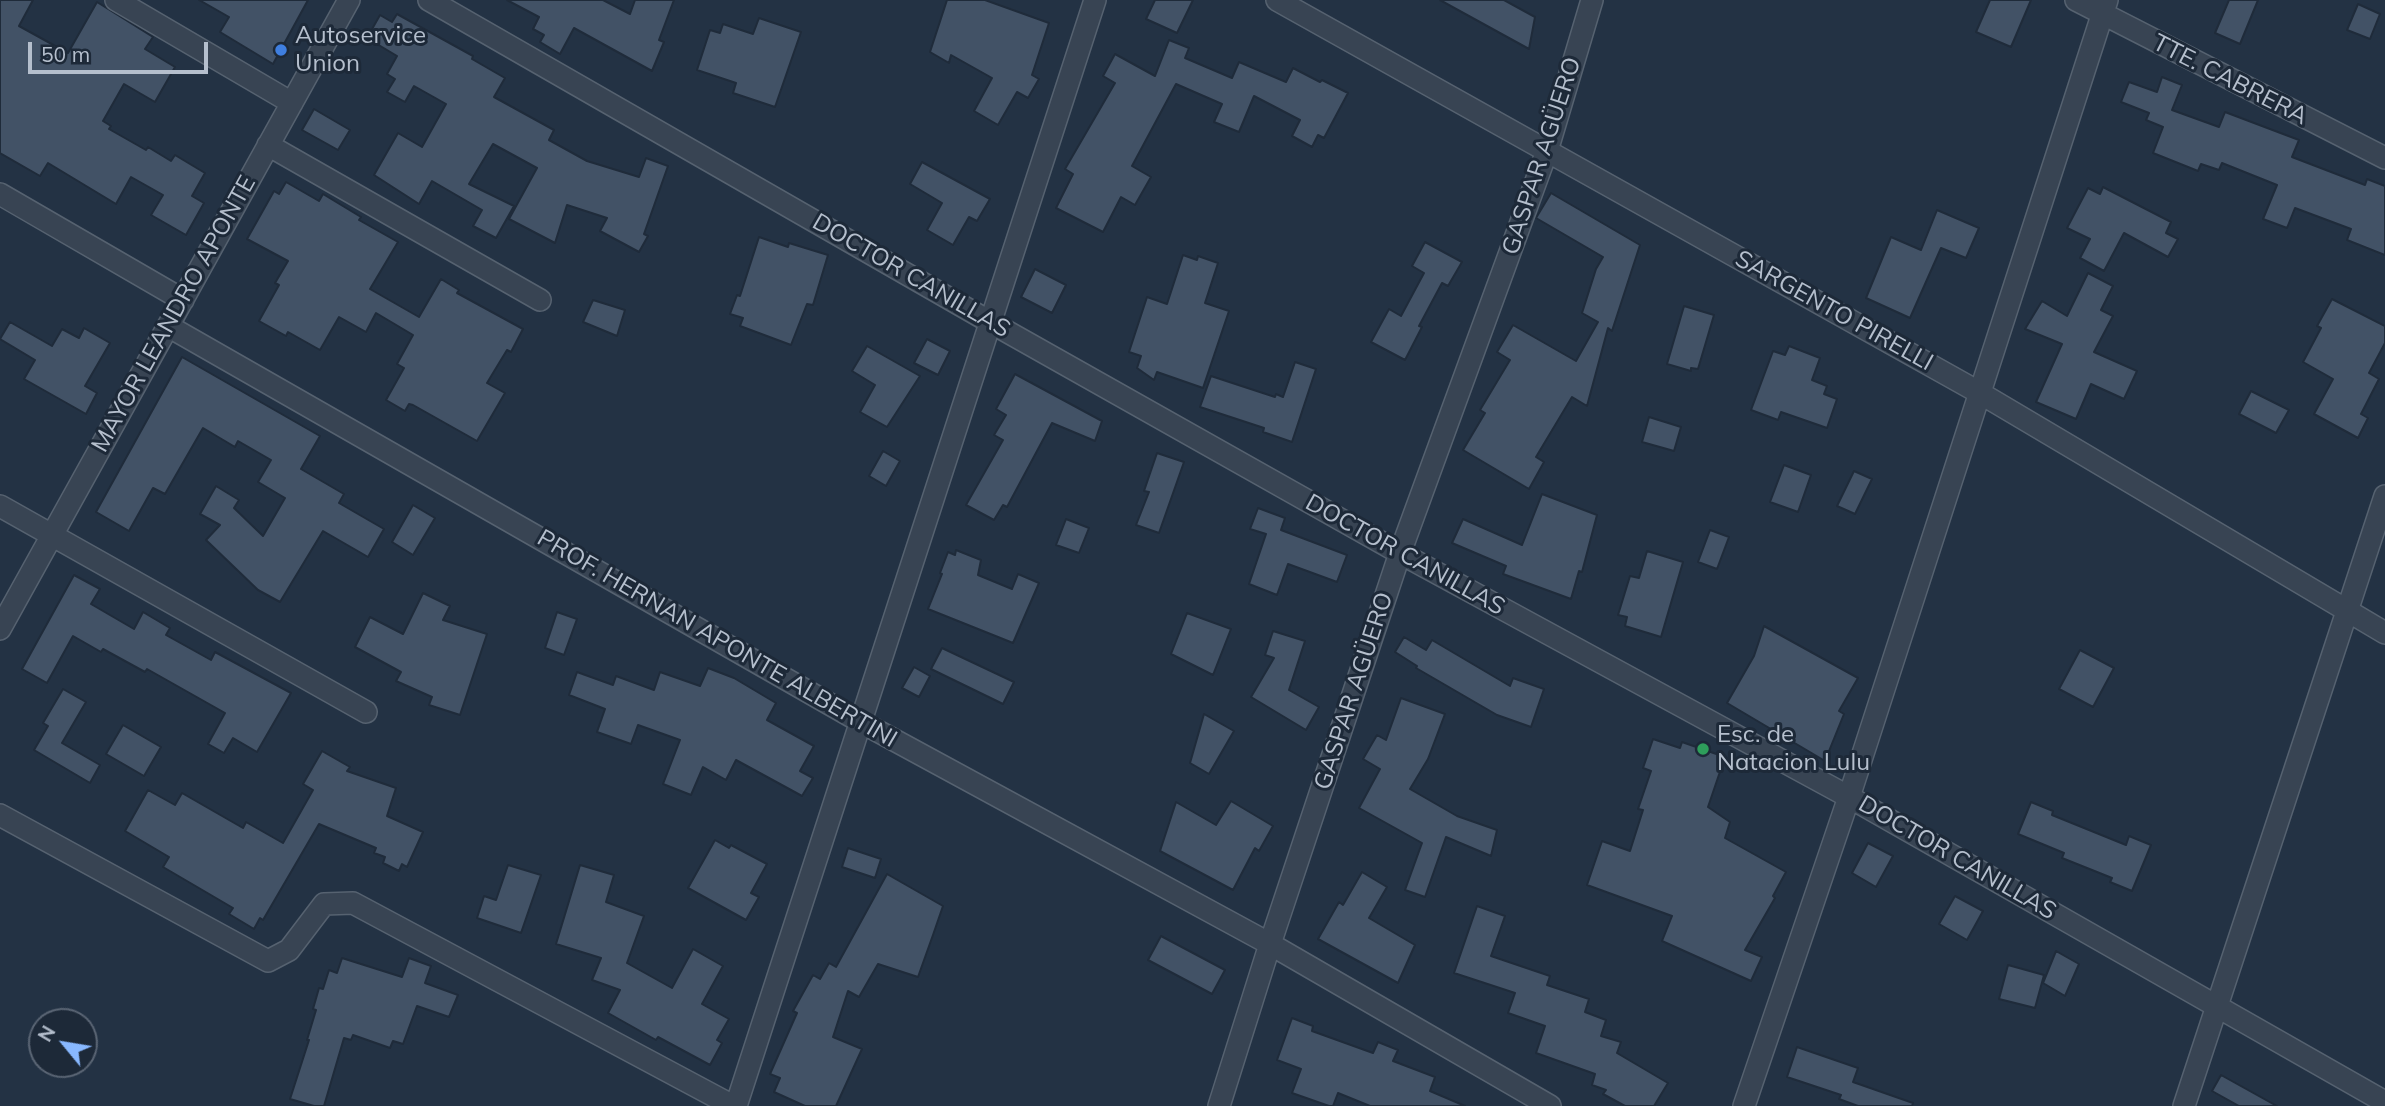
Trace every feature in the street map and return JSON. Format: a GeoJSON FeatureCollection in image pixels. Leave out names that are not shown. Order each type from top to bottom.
{"type":"FeatureCollection","features":[{"type":"Feature","properties":{"kind":"street"},"geometry":{"type":"LineString","coordinates":[[116,0],[292,103]]}},
{"type":"Feature","properties":{"kind":"street","name":"MAYOR LEANDRO APONTE"},"geometry":{"type":"LineString","coordinates":[[0,629],[349,0]]}},
{"type":"Feature","properties":{"kind":"street","name":"DOCTOR CANILLAS"},"geometry":{"type":"LineString","coordinates":[[429,0],[990,322],[1400,553],[1849,797],[2385,1102]]}},
{"type":"Feature","properties":{"kind":"street"},"geometry":{"type":"LineString","coordinates":[[0,815],[268,961],[289,950],[324,904],[353,903],[735,1106],[1095,0]]}},
{"type":"Feature","properties":{"kind":"street","name":"SARGENTO PIRELLI"},"geometry":{"type":"LineString","coordinates":[[1277,0],[1980,393],[2385,633]]}},
{"type":"Feature","properties":{"kind":"street","name":"GASPAR AGÜERO"},"geometry":{"type":"LineString","coordinates":[[1219,1106],[1400,553],[1547,151],[1592,0]]}},
{"type":"Feature","properties":{"kind":"street","name":"TTE. CABRERA"},"geometry":{"type":"LineString","coordinates":[[2076,0],[2104,7],[2385,158]]}},
{"type":"Feature","properties":{"kind":"street"},"geometry":{"type":"LineString","coordinates":[[1744,1106],[1849,797],[2104,7]]}},
{"type":"Feature","properties":{"kind":"street"},"geometry":{"type":"LineString","coordinates":[[268,145],[540,300]]}},
{"type":"Feature","properties":{"kind":"street"},"geometry":{"type":"LineString","coordinates":[[0,194],[183,300]]}},
{"type":"Feature","properties":{"kind":"street","name":"PROF. HERNAN APONTE ALBERTINI"},"geometry":{"type":"LineString","coordinates":[[168,326],[860,722],[1270,944],[1550,1106]]}},
{"type":"Feature","properties":{"kind":"street"},"geometry":{"type":"LineString","coordinates":[[2185,1106],[2385,496]]}},
{"type":"Feature","properties":{"kind":"street"},"geometry":{"type":"LineString","coordinates":[[0,506],[366,712]]}},
{"type":"Feature","properties":{"kind":"building"},"geometry":{"type":"Polygon","coordinates":[[[0,0],[33,0],[19,26],[68,53],[97,2],[153,37],[145,49],[175,67],[155,102],[124,84],[103,121],[111,126],[109,129],[146,150],[148,147],[171,161],[175,155],[205,173],[192,196],[204,203],[186,235],[151,215],[163,195],[131,177],[116,204],[48,163],[40,176],[0,153],[0,0]]]}},
{"type":"Feature","properties":{"kind":"building"},"geometry":{"type":"Polygon","coordinates":[[[199,0],[308,0],[273,64],[220,32],[229,17],[199,0]]]}},
{"type":"Feature","properties":{"kind":"building"},"geometry":{"type":"Polygon","coordinates":[[[507,0],[603,0],[630,14],[635,0],[674,0],[659,40],[664,42],[652,71],[574,28],[560,54],[540,42],[544,35],[533,29],[539,17],[507,0]]]}},
{"type":"Feature","properties":{"kind":"building"},"geometry":{"type":"Polygon","coordinates":[[[947,0],[985,0],[1049,23],[1032,75],[1039,79],[1028,98],[1017,92],[998,125],[974,111],[992,78],[951,55],[949,63],[930,52],[947,0]]]}},
{"type":"Feature","properties":{"kind":"building"},"geometry":{"type":"Polygon","coordinates":[[[1155,0],[1193,0],[1177,33],[1146,19],[1155,0]]]}},
{"type":"Feature","properties":{"kind":"building"},"geometry":{"type":"Polygon","coordinates":[[[1440,0],[1504,0],[1535,17],[1529,49],[1440,0]]]}},
{"type":"Feature","properties":{"kind":"building"},"geometry":{"type":"Polygon","coordinates":[[[1990,0],[2031,0],[2011,47],[1976,32],[1990,0]]]}},
{"type":"Feature","properties":{"kind":"building"},"geometry":{"type":"Polygon","coordinates":[[[2229,0],[2258,0],[2240,44],[2215,33],[2229,0]]]}},
{"type":"Feature","properties":{"kind":"building"},"geometry":{"type":"Polygon","coordinates":[[[2358,4],[2380,14],[2370,39],[2347,30],[2358,4]]]}},
{"type":"Feature","properties":{"kind":"building"},"geometry":{"type":"Polygon","coordinates":[[[397,14],[473,56],[472,59],[505,78],[494,97],[554,130],[549,140],[587,161],[639,177],[646,158],[668,166],[644,234],[648,236],[639,252],[600,231],[607,218],[567,205],[555,243],[509,219],[537,168],[493,144],[469,184],[514,206],[496,238],[473,226],[482,210],[432,181],[419,204],[374,175],[398,133],[422,147],[446,104],[414,86],[405,102],[387,92],[395,79],[387,74],[397,56],[367,38],[380,15],[392,22],[397,14]]]}},
{"type":"Feature","properties":{"kind":"building"},"geometry":{"type":"Polygon","coordinates":[[[759,18],[801,32],[775,107],[733,93],[736,83],[697,70],[710,30],[720,33],[723,24],[753,34],[759,18]]]}},
{"type":"Feature","properties":{"kind":"building"},"geometry":{"type":"Polygon","coordinates":[[[1169,40],[1189,48],[1185,58],[1232,78],[1239,62],[1286,82],[1293,68],[1348,93],[1324,138],[1318,135],[1312,147],[1292,136],[1300,120],[1254,96],[1239,132],[1214,122],[1222,104],[1176,84],[1132,166],[1151,177],[1135,205],[1121,197],[1103,232],[1056,208],[1073,174],[1065,169],[1115,83],[1103,76],[1115,54],[1155,76],[1169,40]]]}},
{"type":"Feature","properties":{"kind":"building"},"geometry":{"type":"Polygon","coordinates":[[[2162,77],[2182,85],[2172,110],[2219,127],[2225,112],[2299,140],[2292,157],[2365,185],[2367,179],[2385,186],[2385,255],[2347,240],[2351,229],[2295,208],[2287,228],[2263,219],[2277,185],[2222,163],[2219,170],[2201,164],[2198,171],[2153,153],[2163,127],[2146,120],[2149,113],[2121,102],[2129,82],[2157,92],[2162,77]]]}},
{"type":"Feature","properties":{"kind":"building"},"geometry":{"type":"Polygon","coordinates":[[[314,109],[350,130],[338,150],[302,130],[314,109]]]}},
{"type":"Feature","properties":{"kind":"building"},"geometry":{"type":"Polygon","coordinates":[[[922,162],[990,199],[977,221],[969,217],[953,245],[927,230],[942,203],[910,184],[922,162]]]}},
{"type":"Feature","properties":{"kind":"building"},"geometry":{"type":"Polygon","coordinates":[[[286,182],[319,201],[323,194],[361,217],[359,220],[398,242],[370,289],[419,317],[441,279],[459,290],[457,293],[523,329],[511,352],[507,350],[487,383],[505,393],[477,441],[413,405],[409,404],[405,411],[386,400],[404,368],[397,364],[413,335],[376,313],[366,332],[339,317],[320,350],[288,332],[286,336],[259,321],[279,285],[275,283],[288,261],[247,239],[274,191],[279,194],[286,182]]]}},
{"type":"Feature","properties":{"kind":"building"},"geometry":{"type":"Polygon","coordinates":[[[2103,187],[2171,222],[2166,233],[2178,239],[2168,257],[2124,233],[2104,271],[2080,258],[2090,239],[2067,228],[2088,188],[2100,194],[2103,187]]]}},
{"type":"Feature","properties":{"kind":"building"},"geometry":{"type":"Polygon","coordinates":[[[1551,193],[1640,245],[1612,331],[1608,328],[1587,406],[1572,397],[1536,457],[1544,462],[1529,489],[1463,450],[1485,413],[1480,410],[1510,360],[1497,352],[1513,325],[1576,361],[1598,322],[1582,313],[1596,269],[1603,257],[1536,218],[1551,193]]]}},
{"type":"Feature","properties":{"kind":"building"},"geometry":{"type":"Polygon","coordinates":[[[1937,210],[1979,228],[1966,258],[1941,248],[1910,318],[1866,298],[1891,237],[1921,250],[1937,210]]]}},
{"type":"Feature","properties":{"kind":"building"},"geometry":{"type":"Polygon","coordinates":[[[759,237],[788,247],[789,243],[828,255],[813,305],[807,304],[791,345],[740,326],[743,318],[730,314],[737,295],[740,296],[759,237]]]}},
{"type":"Feature","properties":{"kind":"building"},"geometry":{"type":"Polygon","coordinates":[[[1425,242],[1462,262],[1448,286],[1442,283],[1419,326],[1422,327],[1405,360],[1371,342],[1389,309],[1401,316],[1424,273],[1412,266],[1425,242]]]}},
{"type":"Feature","properties":{"kind":"building"},"geometry":{"type":"Polygon","coordinates":[[[1183,255],[1197,260],[1198,256],[1218,263],[1205,303],[1229,311],[1203,388],[1157,372],[1154,380],[1137,368],[1141,356],[1129,352],[1147,297],[1167,304],[1183,255]]]}},
{"type":"Feature","properties":{"kind":"building"},"geometry":{"type":"Polygon","coordinates":[[[1035,269],[1066,285],[1052,313],[1021,297],[1035,269]]]}},
{"type":"Feature","properties":{"kind":"building"},"geometry":{"type":"Polygon","coordinates":[[[2088,273],[2113,286],[2101,310],[2113,316],[2094,352],[2137,371],[2124,399],[2091,384],[2076,419],[2036,402],[2062,344],[2025,329],[2042,301],[2067,316],[2088,273]]]}},
{"type":"Feature","properties":{"kind":"building"},"geometry":{"type":"Polygon","coordinates":[[[2332,299],[2385,326],[2385,343],[2369,373],[2379,379],[2361,414],[2368,418],[2358,438],[2314,414],[2333,379],[2303,362],[2321,328],[2317,326],[2332,299]]]}},
{"type":"Feature","properties":{"kind":"building"},"geometry":{"type":"Polygon","coordinates":[[[593,300],[625,310],[617,336],[583,322],[593,300]]]}},
{"type":"Feature","properties":{"kind":"building"},"geometry":{"type":"Polygon","coordinates":[[[1684,306],[1714,315],[1698,369],[1691,368],[1691,371],[1667,364],[1684,306]]]}},
{"type":"Feature","properties":{"kind":"building"},"geometry":{"type":"Polygon","coordinates":[[[10,322],[52,346],[62,329],[79,338],[84,328],[110,343],[85,386],[97,393],[86,414],[24,379],[35,360],[0,339],[10,322]]]}},
{"type":"Feature","properties":{"kind":"building"},"geometry":{"type":"Polygon","coordinates":[[[927,339],[950,351],[938,375],[914,363],[927,339]]]}},
{"type":"Feature","properties":{"kind":"building"},"geometry":{"type":"Polygon","coordinates":[[[867,346],[920,376],[887,427],[860,412],[875,385],[852,371],[867,346]]]}},
{"type":"Feature","properties":{"kind":"building"},"geometry":{"type":"Polygon","coordinates":[[[1789,346],[1820,358],[1812,380],[1827,386],[1824,394],[1837,399],[1827,428],[1781,412],[1778,420],[1751,410],[1773,351],[1785,355],[1789,346]]]}},
{"type":"Feature","properties":{"kind":"building"},"geometry":{"type":"Polygon","coordinates":[[[182,357],[320,436],[301,469],[344,494],[339,503],[384,529],[368,557],[323,531],[280,602],[258,590],[206,540],[220,525],[200,514],[216,486],[239,500],[234,508],[263,536],[285,498],[258,482],[271,460],[238,441],[235,447],[203,428],[165,494],[153,488],[129,531],[96,512],[182,357]]]}},
{"type":"Feature","properties":{"kind":"building"},"geometry":{"type":"Polygon","coordinates":[[[1295,362],[1316,369],[1292,442],[1263,432],[1264,428],[1200,407],[1211,376],[1275,397],[1276,394],[1283,397],[1295,362]]]}},
{"type":"Feature","properties":{"kind":"building"},"geometry":{"type":"Polygon","coordinates":[[[1015,374],[1102,421],[1095,441],[1052,423],[1007,507],[1003,505],[994,520],[966,505],[1003,440],[994,435],[1006,415],[996,409],[1015,374]]]}},
{"type":"Feature","properties":{"kind":"building"},"geometry":{"type":"Polygon","coordinates":[[[2251,391],[2289,410],[2276,433],[2239,414],[2251,391]]]}},
{"type":"Feature","properties":{"kind":"building"},"geometry":{"type":"Polygon","coordinates":[[[1649,417],[1681,427],[1674,451],[1642,442],[1649,417]]]}},
{"type":"Feature","properties":{"kind":"building"},"geometry":{"type":"Polygon","coordinates":[[[883,451],[900,461],[886,486],[869,476],[883,451]]]}},
{"type":"Feature","properties":{"kind":"building"},"geometry":{"type":"Polygon","coordinates":[[[1157,453],[1184,462],[1159,533],[1136,525],[1149,492],[1144,491],[1157,453]]]}},
{"type":"Feature","properties":{"kind":"building"},"geometry":{"type":"Polygon","coordinates":[[[1784,465],[1811,475],[1798,512],[1770,502],[1784,465]]]}},
{"type":"Feature","properties":{"kind":"building"},"geometry":{"type":"Polygon","coordinates":[[[1854,471],[1872,479],[1855,514],[1837,506],[1854,471]]]}},
{"type":"Feature","properties":{"kind":"building"},"geometry":{"type":"Polygon","coordinates":[[[1542,494],[1597,515],[1582,572],[1579,571],[1571,599],[1503,574],[1506,566],[1452,543],[1463,519],[1522,545],[1542,494]]]}},
{"type":"Feature","properties":{"kind":"building"},"geometry":{"type":"Polygon","coordinates":[[[413,505],[435,518],[413,555],[392,542],[413,505]]]}},
{"type":"Feature","properties":{"kind":"building"},"geometry":{"type":"Polygon","coordinates":[[[1258,508],[1285,518],[1281,530],[1347,555],[1337,582],[1288,564],[1277,595],[1249,584],[1266,534],[1250,529],[1258,508]]]}},
{"type":"Feature","properties":{"kind":"building"},"geometry":{"type":"Polygon","coordinates":[[[1066,519],[1089,528],[1079,553],[1056,545],[1066,519]]]}},
{"type":"Feature","properties":{"kind":"building"},"geometry":{"type":"Polygon","coordinates":[[[1710,530],[1729,537],[1717,569],[1698,562],[1710,530]]]}},
{"type":"Feature","properties":{"kind":"building"},"geometry":{"type":"Polygon","coordinates":[[[956,550],[981,560],[978,575],[1012,589],[1018,574],[1039,583],[1013,643],[928,609],[948,552],[955,555],[956,550]]]}},
{"type":"Feature","properties":{"kind":"building"},"geometry":{"type":"Polygon","coordinates":[[[1647,551],[1683,562],[1661,637],[1625,626],[1627,617],[1618,615],[1630,576],[1639,578],[1647,551]]]}},
{"type":"Feature","properties":{"kind":"building"},"geometry":{"type":"Polygon","coordinates":[[[74,575],[100,589],[91,604],[134,629],[143,612],[170,628],[166,635],[211,660],[215,652],[291,693],[257,752],[233,738],[224,753],[208,744],[225,713],[147,669],[145,672],[73,636],[47,683],[22,669],[74,575]]]}},
{"type":"Feature","properties":{"kind":"building"},"geometry":{"type":"Polygon","coordinates":[[[423,593],[450,606],[443,620],[487,634],[460,715],[429,705],[432,697],[396,681],[401,672],[355,647],[370,617],[403,634],[423,593]]]}},
{"type":"Feature","properties":{"kind":"building"},"geometry":{"type":"Polygon","coordinates":[[[557,612],[577,619],[564,655],[545,648],[557,612]]]}},
{"type":"Feature","properties":{"kind":"building"},"geometry":{"type":"Polygon","coordinates":[[[1187,613],[1231,629],[1213,675],[1171,654],[1187,613]]]}},
{"type":"Feature","properties":{"kind":"building"},"geometry":{"type":"Polygon","coordinates":[[[1764,626],[1858,678],[1839,711],[1844,714],[1825,761],[1727,703],[1754,656],[1764,626]]]}},
{"type":"Feature","properties":{"kind":"building"},"geometry":{"type":"Polygon","coordinates":[[[1273,631],[1305,641],[1289,690],[1319,707],[1306,730],[1251,697],[1274,658],[1265,655],[1273,631]]]}},
{"type":"Feature","properties":{"kind":"building"},"geometry":{"type":"Polygon","coordinates":[[[1404,637],[1426,650],[1432,640],[1510,686],[1513,678],[1544,689],[1531,727],[1497,715],[1416,668],[1417,666],[1395,652],[1404,637]]]}},
{"type":"Feature","properties":{"kind":"building"},"geometry":{"type":"Polygon","coordinates":[[[942,648],[1014,682],[1003,704],[931,669],[942,648]]]}},
{"type":"Feature","properties":{"kind":"building"},"geometry":{"type":"Polygon","coordinates":[[[2080,650],[2114,668],[2093,707],[2059,689],[2080,650]]]}},
{"type":"Feature","properties":{"kind":"building"},"geometry":{"type":"Polygon","coordinates":[[[914,667],[930,676],[919,697],[902,688],[914,667]]]}},
{"type":"Feature","properties":{"kind":"building"},"geometry":{"type":"Polygon","coordinates":[[[708,668],[734,678],[776,703],[767,720],[814,746],[800,771],[813,778],[802,796],[736,760],[726,780],[703,767],[691,795],[663,784],[680,740],[638,725],[631,744],[597,732],[605,709],[569,695],[577,672],[613,685],[616,676],[654,690],[660,672],[700,686],[708,668]]]}},
{"type":"Feature","properties":{"kind":"building"},"geometry":{"type":"Polygon","coordinates":[[[63,689],[86,702],[62,743],[100,765],[90,783],[34,750],[48,726],[43,723],[63,689]]]}},
{"type":"Feature","properties":{"kind":"building"},"geometry":{"type":"Polygon","coordinates":[[[1401,698],[1445,714],[1428,759],[1410,789],[1457,816],[1497,830],[1491,856],[1446,837],[1425,897],[1405,890],[1422,843],[1359,808],[1380,769],[1363,759],[1377,735],[1386,740],[1401,698]]]}},
{"type":"Feature","properties":{"kind":"building"},"geometry":{"type":"Polygon","coordinates":[[[1204,714],[1234,731],[1209,774],[1190,763],[1204,714]]]}},
{"type":"Feature","properties":{"kind":"building"},"geometry":{"type":"Polygon","coordinates":[[[123,725],[161,747],[144,776],[106,754],[123,725]]]}},
{"type":"Feature","properties":{"kind":"building"},"geometry":{"type":"Polygon","coordinates":[[[1653,739],[1680,748],[1682,742],[1725,757],[1708,807],[1730,822],[1725,838],[1786,872],[1773,896],[1775,898],[1745,950],[1762,957],[1751,981],[1662,941],[1672,916],[1587,885],[1602,841],[1630,851],[1643,810],[1638,809],[1651,771],[1643,768],[1653,739]]]}},
{"type":"Feature","properties":{"kind":"building"},"geometry":{"type":"Polygon","coordinates":[[[322,751],[350,767],[347,771],[396,788],[387,816],[423,832],[407,867],[402,864],[399,871],[383,863],[385,857],[374,853],[376,848],[319,824],[263,920],[260,918],[254,929],[229,914],[233,908],[163,867],[169,857],[125,831],[148,790],[175,805],[182,793],[243,828],[246,822],[283,843],[313,790],[303,784],[322,751]]]}},
{"type":"Feature","properties":{"kind":"building"},"geometry":{"type":"Polygon","coordinates":[[[1231,801],[1273,826],[1259,851],[1255,848],[1233,890],[1160,851],[1176,802],[1216,825],[1231,801]]]}},
{"type":"Feature","properties":{"kind":"building"},"geometry":{"type":"Polygon","coordinates":[[[2031,802],[2053,811],[2052,815],[2126,845],[2129,836],[2151,845],[2132,891],[2110,882],[2112,878],[2062,858],[2064,853],[2018,834],[2031,802]]]}},
{"type":"Feature","properties":{"kind":"building"},"geometry":{"type":"Polygon","coordinates":[[[715,840],[729,848],[731,845],[767,864],[751,893],[759,897],[746,920],[688,888],[715,840]]]}},
{"type":"Feature","properties":{"kind":"building"},"geometry":{"type":"Polygon","coordinates":[[[1868,843],[1893,856],[1876,887],[1852,873],[1868,843]]]}},
{"type":"Feature","properties":{"kind":"building"},"geometry":{"type":"Polygon","coordinates":[[[848,848],[881,859],[875,878],[842,867],[848,848]]]}},
{"type":"Feature","properties":{"kind":"building"},"geometry":{"type":"Polygon","coordinates":[[[508,865],[541,875],[521,933],[477,918],[484,896],[496,900],[508,865]]]}},
{"type":"Feature","properties":{"kind":"building"},"geometry":{"type":"Polygon","coordinates":[[[580,865],[614,875],[606,902],[644,916],[627,963],[672,988],[693,949],[723,966],[702,1004],[729,1019],[717,1040],[722,1043],[710,1065],[658,1037],[656,1040],[608,1013],[620,990],[592,980],[601,958],[556,944],[580,865]]]}},
{"type":"Feature","properties":{"kind":"building"},"geometry":{"type":"Polygon","coordinates":[[[1362,872],[1387,887],[1369,918],[1415,945],[1398,983],[1318,939],[1339,902],[1343,905],[1362,872]]]}},
{"type":"Feature","properties":{"kind":"building"},"geometry":{"type":"Polygon","coordinates":[[[887,874],[943,906],[933,935],[918,977],[878,964],[859,997],[848,991],[833,1037],[862,1049],[836,1106],[805,1106],[774,1092],[780,1078],[770,1074],[797,1013],[793,1011],[813,975],[820,979],[829,963],[836,967],[887,874]]]}},
{"type":"Feature","properties":{"kind":"building"},"geometry":{"type":"Polygon","coordinates":[[[1955,896],[1983,911],[1967,940],[1939,924],[1955,896]]]}},
{"type":"Feature","properties":{"kind":"building"},"geometry":{"type":"Polygon","coordinates":[[[1477,906],[1505,916],[1491,956],[1550,976],[1547,985],[1589,999],[1585,1012],[1606,1020],[1601,1036],[1621,1042],[1617,1053],[1668,1083],[1654,1106],[1625,1106],[1603,1094],[1606,1090],[1592,1085],[1595,1074],[1536,1053],[1545,1026],[1508,1013],[1515,993],[1454,973],[1477,906]]]}},
{"type":"Feature","properties":{"kind":"building"},"geometry":{"type":"Polygon","coordinates":[[[1161,936],[1225,970],[1212,994],[1148,960],[1161,936]]]}},
{"type":"Feature","properties":{"kind":"building"},"geometry":{"type":"Polygon","coordinates":[[[2056,951],[2079,964],[2065,996],[2043,983],[2056,951]]]}},
{"type":"Feature","properties":{"kind":"building"},"geometry":{"type":"Polygon","coordinates":[[[342,958],[402,977],[409,958],[431,966],[425,983],[458,995],[449,1017],[417,1006],[403,1044],[393,1041],[390,1048],[353,1035],[351,1040],[344,1038],[324,1106],[314,1106],[290,1099],[309,1040],[319,988],[323,989],[329,970],[337,973],[342,958]]]}},
{"type":"Feature","properties":{"kind":"building"},"geometry":{"type":"Polygon","coordinates":[[[2008,965],[2044,975],[2035,1008],[1999,999],[2008,965]]]}},
{"type":"Feature","properties":{"kind":"building"},"geometry":{"type":"Polygon","coordinates":[[[1292,1018],[1313,1026],[1312,1031],[1373,1053],[1378,1042],[1398,1050],[1393,1061],[1435,1077],[1430,1091],[1465,1106],[1370,1106],[1338,1093],[1333,1106],[1329,1106],[1292,1093],[1301,1069],[1277,1060],[1292,1018]]]}},
{"type":"Feature","properties":{"kind":"building"},"geometry":{"type":"Polygon","coordinates":[[[1797,1047],[1858,1068],[1853,1082],[1913,1103],[1912,1106],[1858,1106],[1839,1099],[1841,1095],[1787,1077],[1797,1047]]]}},
{"type":"Feature","properties":{"kind":"building"},"geometry":{"type":"Polygon","coordinates":[[[2221,1075],[2277,1106],[2239,1106],[2212,1091],[2221,1075]]]}},
{"type":"Feature","properties":{"kind":"place","name":"Autoservice Union"},"geometry":{"type":"Point","coordinates":[281,50]}},
{"type":"Feature","properties":{"kind":"place","name":"Esc. de Natacion Lulu"},"geometry":{"type":"Point","coordinates":[1703,749]}}]}
